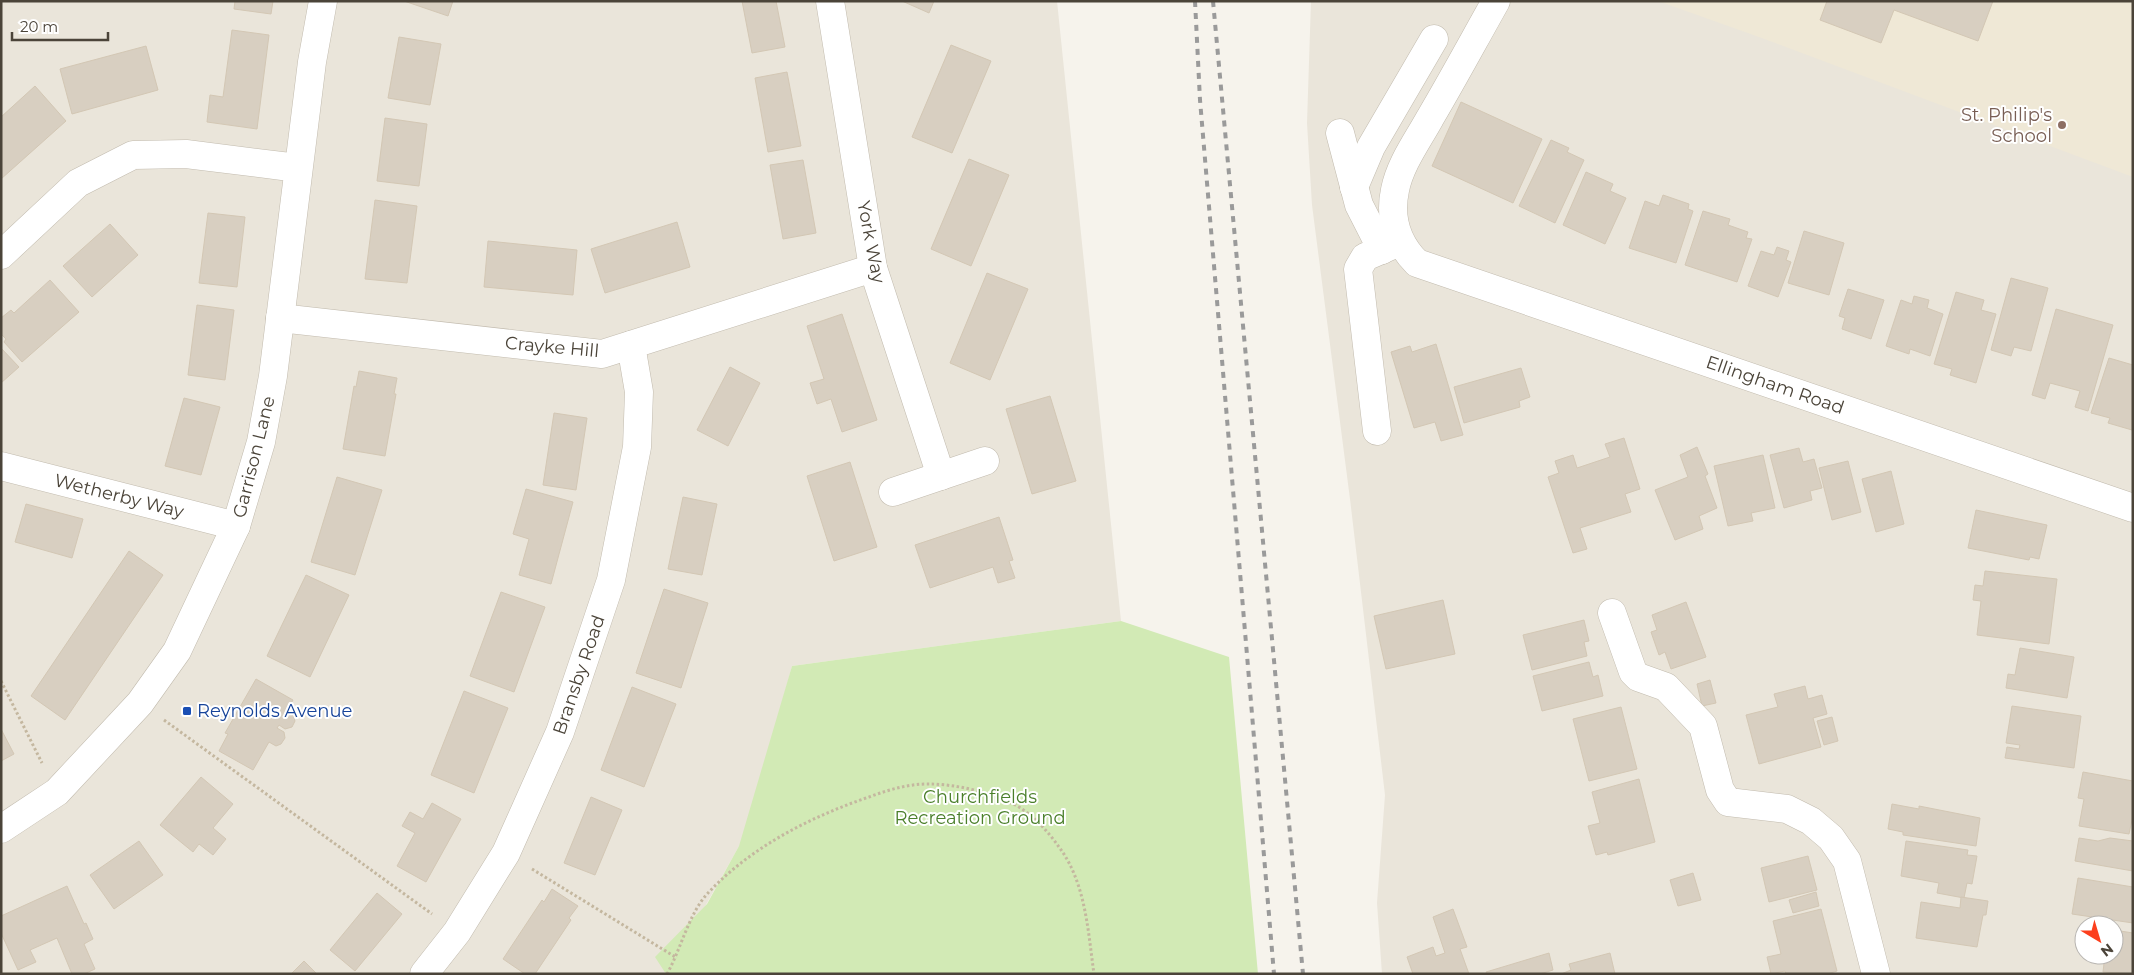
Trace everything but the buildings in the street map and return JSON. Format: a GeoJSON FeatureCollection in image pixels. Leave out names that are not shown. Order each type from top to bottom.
{"type":"FeatureCollection","features":[{"type":"Feature","properties":{"kind":"street","name":"Garrison Lane"},"geometry":{"type":"LineString","coordinates":[[1,829],[57,792],[140,703],[177,651],[236,526],[261,442],[273,376],[312,62],[323,1]]}},
{"type":"Feature","properties":{"kind":"street","name":"York Way"},"geometry":{"type":"LineString","coordinates":[[830,1],[873,268],[941,476]]}},
{"type":"Feature","properties":{"kind":"street"},"geometry":{"type":"LineString","coordinates":[[1398,243],[1395,190],[1408,157],[1496,1]]}},
{"type":"Feature","properties":{"kind":"street"},"geometry":{"type":"LineString","coordinates":[[1354,187],[1371,147],[1434,39]]}},
{"type":"Feature","properties":{"kind":"street"},"geometry":{"type":"LineString","coordinates":[[1340,133],[1359,205],[1398,243]]}},
{"type":"Feature","properties":{"kind":"street"},"geometry":{"type":"LineString","coordinates":[[1,255],[78,183],[133,155],[186,154],[298,168]]}},
{"type":"Feature","properties":{"kind":"street"},"geometry":{"type":"LineString","coordinates":[[1377,431],[1358,268],[1365,257],[1398,243]]}},
{"type":"Feature","properties":{"kind":"street","name":"Ellingham Road"},"geometry":{"type":"LineString","coordinates":[[1398,243],[2133,508]]}},
{"type":"Feature","properties":{"kind":"street","name":"Crayke Hill"},"geometry":{"type":"LineString","coordinates":[[280,318],[602,354],[873,268]]}},
{"type":"Feature","properties":{"kind":"street","name":"Bransby Road"},"geometry":{"type":"LineString","coordinates":[[424,974],[457,932],[506,853],[560,732],[611,580],[637,447],[640,392],[631,345]]}},
{"type":"Feature","properties":{"kind":"street"},"geometry":{"type":"LineString","coordinates":[[893,492],[985,461]]}},
{"type":"Feature","properties":{"kind":"street","name":"Wetherby Way"},"geometry":{"type":"LineString","coordinates":[[1,466],[236,526]]}},
{"type":"Feature","properties":{"kind":"street"},"geometry":{"type":"LineString","coordinates":[[1612,613],[1633,672],[1638,677],[1666,687],[1703,726],[1720,790],[1728,802],[1788,809],[1811,821],[1831,838],[1847,860],[1876,974]]}},
{"type":"Feature","properties":{"kind":"path"},"geometry":{"type":"LineString","coordinates":[[1,681],[57,792]]}},
{"type":"Feature","properties":{"kind":"path"},"geometry":{"type":"LineString","coordinates":[[140,703],[457,932]]}},
{"type":"Feature","properties":{"kind":"path"},"geometry":{"type":"LineString","coordinates":[[667,974],[677,958],[692,919],[707,894],[749,857],[773,840],[820,816],[856,801],[896,788],[928,784],[965,789],[1011,802],[1047,832],[1060,848],[1075,878],[1083,904],[1094,974]]}},
{"type":"Feature","properties":{"kind":"path"},"geometry":{"type":"LineString","coordinates":[[506,853],[677,958]]}},
{"type":"Feature","properties":{"kind":"shaded area"},"geometry":{"type":"Polygon","coordinates":[[[1,1],[1057,1],[1121,621],[792,666],[747,832],[667,974],[1,974],[1,1]]]}},
{"type":"Feature","properties":{"kind":"shaded area"},"geometry":{"type":"Polygon","coordinates":[[[1311,1],[2133,1],[2133,974],[1382,974],[1377,903],[1385,795],[1350,499],[1312,205],[1307,123],[1311,1]]]}},
{"type":"Feature","properties":{"kind":"shaded area","name":"St. Philip's School"},"geometry":{"type":"Polygon","coordinates":[[[1658,1],[2133,1],[2133,177],[1759,37],[1658,1]]]}},
{"type":"Feature","properties":{"kind":"green space","name":"Churchfields Recreation Ground"},"geometry":{"type":"Polygon","coordinates":[[[1121,621],[1229,657],[1258,974],[666,974],[655,957],[707,904],[739,846],[792,666],[1121,621]]]}},
{"type":"Feature","properties":{"kind":"railway"},"geometry":{"type":"LineString","coordinates":[[1195,1],[1200,100],[1274,974]]}},
{"type":"Feature","properties":{"kind":"railway"},"geometry":{"type":"LineString","coordinates":[[1213,1],[1303,974]]}},
{"type":"Feature","properties":{"kind":"place","name":"St. Philip's School"},"geometry":{"type":"Point","coordinates":[2062,125]}},
{"type":"Feature","properties":{"kind":"place","name":"Reynolds Avenue"},"geometry":{"type":"Point","coordinates":[187,711]}}]}
